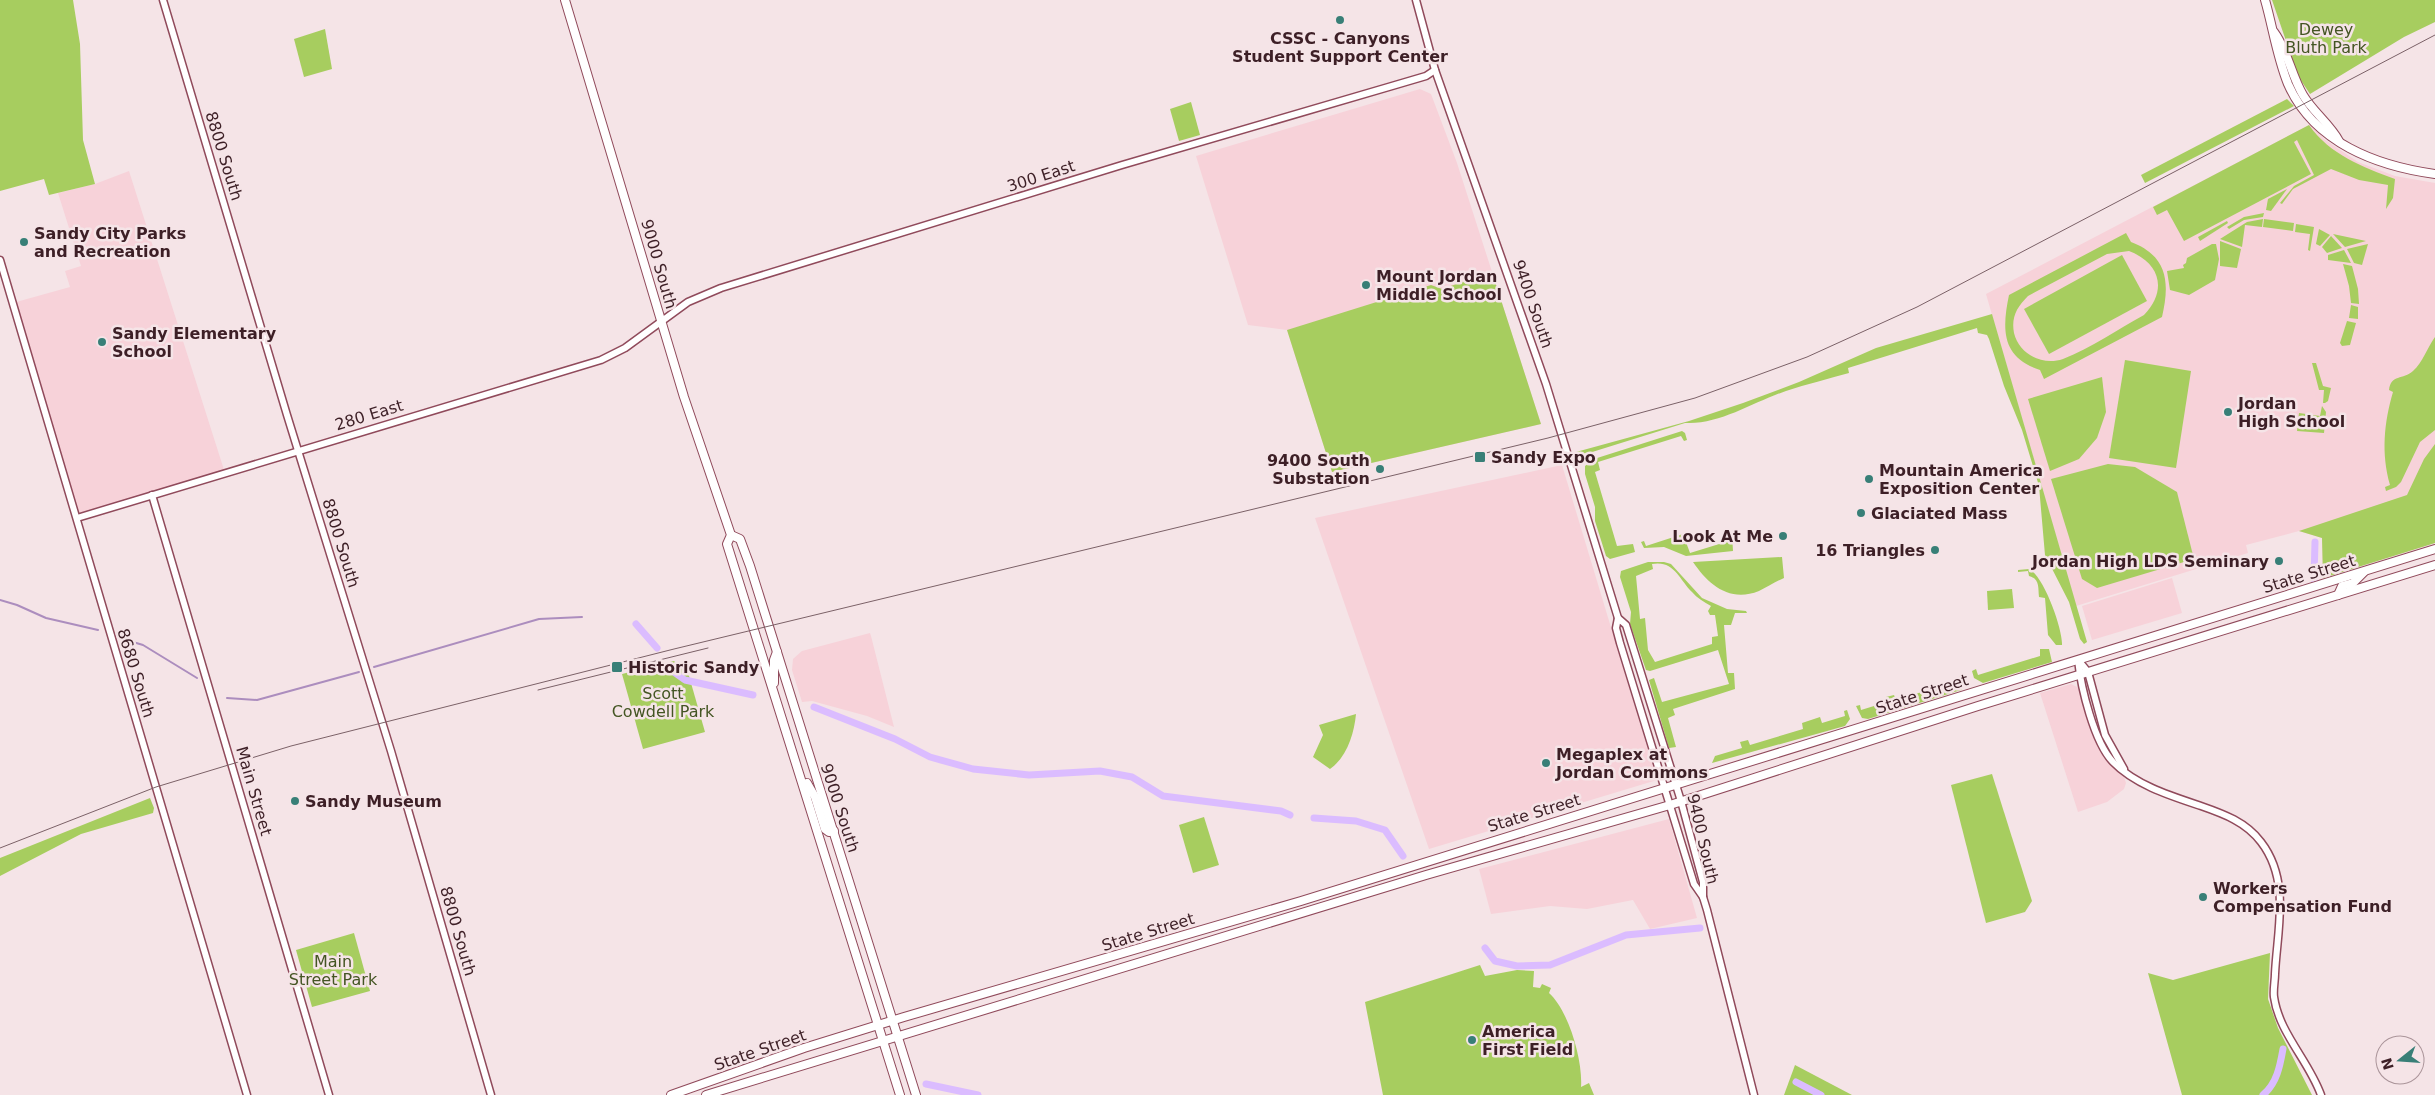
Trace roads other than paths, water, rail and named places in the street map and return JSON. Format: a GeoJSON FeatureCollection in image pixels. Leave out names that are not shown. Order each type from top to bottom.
{"type":"FeatureCollection","features":[{"type":"Feature","properties":{"kind":"main road","name":"9000 South"},"geometry":{"type":"LineString","coordinates":[[565,0],[661,321],[731,534],[727,544],[900,1095]]}},
{"type":"Feature","properties":{"kind":"main road"},"geometry":{"type":"LineString","coordinates":[[2265,0],[2274,32],[2275,44],[2288,84],[2296,98],[2324,131],[2357,153],[2375,161],[2435,174]]}},
{"type":"Feature","properties":{"kind":"main road","name":"9000 South"},"geometry":{"type":"LineString","coordinates":[[731,534],[740,539],[778,652],[916,1095]]}},
{"type":"Feature","properties":{"kind":"main road","name":"State Street"},"geometry":{"type":"LineString","coordinates":[[671,1095],[804,1048],[1300,901],[2435,549]]}},
{"type":"Feature","properties":{"kind":"main road","name":"State Street"},"geometry":{"type":"LineString","coordinates":[[706,1095],[1464,864],[1670,805],[2435,564]]}},
{"type":"Feature","properties":{"kind":"main road"},"geometry":{"type":"LineString","coordinates":[[2338,595],[2342,586],[2354,583],[2366,571]]}},
{"type":"Feature","properties":{"kind":"main road"},"geometry":{"type":"LineString","coordinates":[[774,690],[774,660],[778,652]]}},
{"type":"Feature","properties":{"kind":"main road"},"geometry":{"type":"LineString","coordinates":[[800,772],[815,797],[825,829],[829,832],[834,832]]}},
{"type":"Feature","properties":{"kind":"street","name":"8800 South"},"geometry":{"type":"LineString","coordinates":[[163,0],[298,451],[394,760],[491,1095]]}},
{"type":"Feature","properties":{"kind":"street","name":"9400 South"},"geometry":{"type":"LineString","coordinates":[[1416,0],[1436,70],[1546,384],[1618,618],[1616,628],[1620,643],[1664,787],[1694,884],[1703,897]]}},
{"type":"Feature","properties":{"kind":"street","name":"300 East"},"geometry":{"type":"LineString","coordinates":[[661,321],[688,302],[721,288],[1122,164],[1142,161],[1426,76],[1436,70]]}},
{"type":"Feature","properties":{"kind":"street","name":"8680 South"},"geometry":{"type":"LineString","coordinates":[[0,260],[247,1095]]}},
{"type":"Feature","properties":{"kind":"street","name":"280 East"},"geometry":{"type":"LineString","coordinates":[[77,518],[601,360],[625,348],[661,321]]}},
{"type":"Feature","properties":{"kind":"street","name":"Main Street"},"geometry":{"type":"LineString","coordinates":[[152,495],[329,1095]]}},
{"type":"Feature","properties":{"kind":"street","name":"9400 South"},"geometry":{"type":"LineString","coordinates":[[1618,618],[1626,625],[1681,801],[1703,882],[1703,897],[1754,1095]]}},
{"type":"Feature","properties":{"kind":"street"},"geometry":{"type":"LineString","coordinates":[[2078,660],[2084,674],[2102,745],[2114,763],[2148,786],[2244,825],[2264,846],[2272,862],[2279,884],[2280,904],[2274,996],[2280,1018],[2316,1080],[2321,1095]]}},
{"type":"Feature","properties":{"kind":"waterway"},"geometry":{"type":"LineString","coordinates":[[2314,579],[2315,542]]}},
{"type":"Feature","properties":{"kind":"waterway"},"geometry":{"type":"LineString","coordinates":[[0,600],[17,605],[46,618],[98,630]]}},
{"type":"Feature","properties":{"kind":"waterway"},"geometry":{"type":"LineString","coordinates":[[374,667],[539,619],[582,617]]}},
{"type":"Feature","properties":{"kind":"waterway"},"geometry":{"type":"LineString","coordinates":[[636,624],[657,648]]}},
{"type":"Feature","properties":{"kind":"waterway"},"geometry":{"type":"LineString","coordinates":[[123,639],[143,645],[197,678]]}},
{"type":"Feature","properties":{"kind":"waterway"},"geometry":{"type":"LineString","coordinates":[[668,668],[685,680],[753,695]]}},
{"type":"Feature","properties":{"kind":"waterway"},"geometry":{"type":"LineString","coordinates":[[227,698],[257,700],[359,672]]}},
{"type":"Feature","properties":{"kind":"waterway"},"geometry":{"type":"LineString","coordinates":[[814,707],[895,739],[930,757],[973,769],[1029,775],[1100,771],[1132,777],[1163,796],[1281,811],[1290,815]]}},
{"type":"Feature","properties":{"kind":"waterway"},"geometry":{"type":"LineString","coordinates":[[1314,818],[1356,821],[1385,830],[1403,856]]}},
{"type":"Feature","properties":{"kind":"waterway"},"geometry":{"type":"LineString","coordinates":[[1485,948],[1495,961],[1517,966],[1550,965],[1626,935],[1700,928]]}},
{"type":"Feature","properties":{"kind":"waterway"},"geometry":{"type":"LineString","coordinates":[[2263,1095],[2275,1080],[2283,1049]]}},
{"type":"Feature","properties":{"kind":"waterway"},"geometry":{"type":"LineString","coordinates":[[1796,1082],[1821,1095]]}},
{"type":"Feature","properties":{"kind":"waterway"},"geometry":{"type":"LineString","coordinates":[[926,1084],[978,1095]]}},
{"type":"Feature","properties":{"kind":"tram line"},"geometry":{"type":"LineString","coordinates":[[0,848],[156,787],[291,746],[674,649],[1548,438],[1695,398],[1807,357],[1917,307],[2435,35]]}},
{"type":"Feature","properties":{"kind":"tram line"},"geometry":{"type":"LineString","coordinates":[[538,690],[708,648]]}},
{"type":"Feature","properties":{"kind":"place","name":"CSSC - Canyons Student Support Center"},"geometry":{"type":"Point","coordinates":[1340,20]}},
{"type":"Feature","properties":{"kind":"place","name":"Sandy City Parks and Recreation"},"geometry":{"type":"Point","coordinates":[24,242]}},
{"type":"Feature","properties":{"kind":"place","name":"Mount Jordan Middle School"},"geometry":{"type":"Point","coordinates":[1366,285]}},
{"type":"Feature","properties":{"kind":"place","name":"Sandy Elementary School"},"geometry":{"type":"Point","coordinates":[102,342]}},
{"type":"Feature","properties":{"kind":"place","name":"Jordan High School"},"geometry":{"type":"Point","coordinates":[2228,412]}},
{"type":"Feature","properties":{"kind":"place","name":"Sandy Expo"},"geometry":{"type":"Point","coordinates":[1480,457]}},
{"type":"Feature","properties":{"kind":"place","name":"9400 South Substation"},"geometry":{"type":"Point","coordinates":[1380,469]}},
{"type":"Feature","properties":{"kind":"place","name":"Mountain America Exposition Center"},"geometry":{"type":"Point","coordinates":[1869,479]}},
{"type":"Feature","properties":{"kind":"place","name":"Glaciated Mass"},"geometry":{"type":"Point","coordinates":[1861,513]}},
{"type":"Feature","properties":{"kind":"place","name":"Look At Me"},"geometry":{"type":"Point","coordinates":[1783,536]}},
{"type":"Feature","properties":{"kind":"place","name":"16 Triangles"},"geometry":{"type":"Point","coordinates":[1935,550]}},
{"type":"Feature","properties":{"kind":"place","name":"Jordan High LDS Seminary"},"geometry":{"type":"Point","coordinates":[2279,561]}},
{"type":"Feature","properties":{"kind":"place","name":"Historic Sandy"},"geometry":{"type":"Point","coordinates":[617,667]}},
{"type":"Feature","properties":{"kind":"place","name":"Megaplex at Jordan Commons"},"geometry":{"type":"Point","coordinates":[1546,763]}},
{"type":"Feature","properties":{"kind":"place","name":"Sandy Museum"},"geometry":{"type":"Point","coordinates":[295,801]}},
{"type":"Feature","properties":{"kind":"place","name":"Workers Compensation Fund"},"geometry":{"type":"Point","coordinates":[2203,897]}},
{"type":"Feature","properties":{"kind":"place","name":"America First Field"},"geometry":{"type":"Point","coordinates":[1472,1040]}},
{"type":"Feature","properties":{"kind":"park label","name":"Dewey Bluth Park"},"geometry":{"type":"Point","coordinates":[2326,38]}},
{"type":"Feature","properties":{"kind":"park label","name":"Scott Cowdell Park"},"geometry":{"type":"Point","coordinates":[663,702]}},
{"type":"Feature","properties":{"kind":"park label","name":"Main Street Park"},"geometry":{"type":"Point","coordinates":[333,970]}}]}
